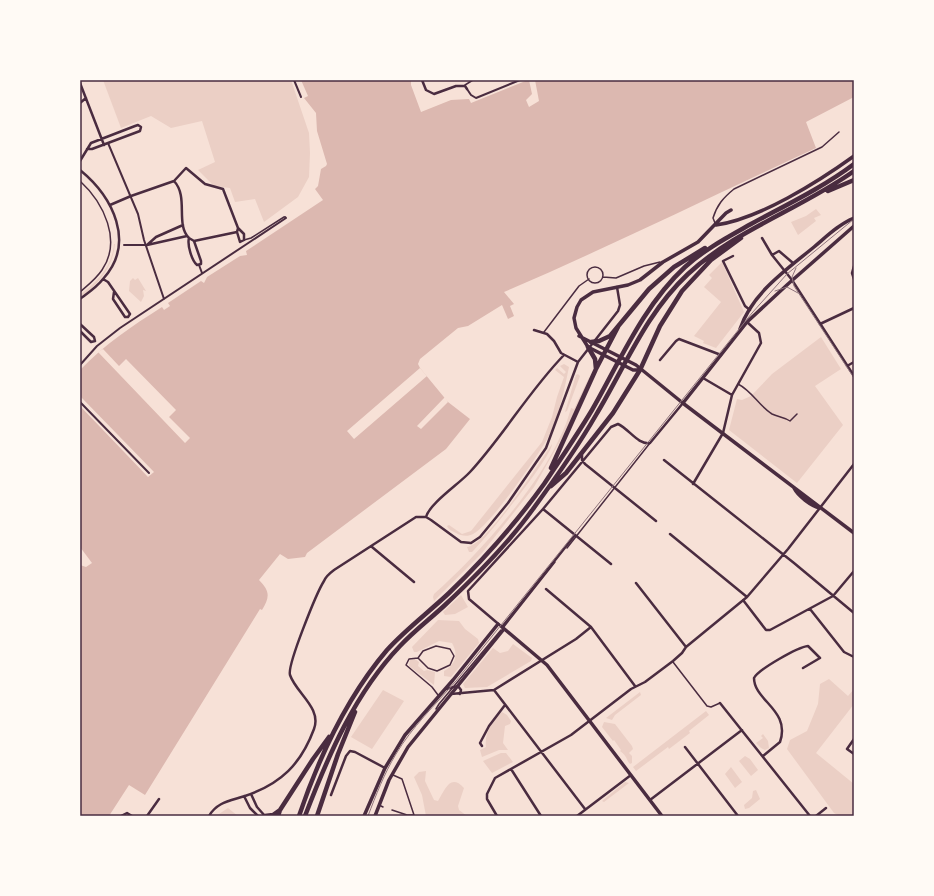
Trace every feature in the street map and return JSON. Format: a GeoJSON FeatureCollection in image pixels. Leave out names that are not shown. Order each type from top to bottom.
{"type":"FeatureCollection","features":[{"type":"Feature","properties":{"kind":"highway"},"geometry":{"type":"LineString","coordinates":[[591,342],[606,339],[618,327],[640,299],[683,260],[814,190],[854,164]]}},
{"type":"Feature","properties":{"kind":"highway"},"geometry":{"type":"LineString","coordinates":[[306,816],[324,769],[345,724],[359,701],[399,647],[454,598],[521,524],[547,490],[596,415],[639,338],[666,298],[678,284],[703,261],[745,234],[822,193],[854,171]]}},
{"type":"Feature","properties":{"kind":"highway"},"geometry":{"type":"LineString","coordinates":[[822,193],[854,180]]}},
{"type":"Feature","properties":{"kind":"highway"},"geometry":{"type":"LineString","coordinates":[[547,490],[566,473],[613,413],[640,370],[660,326],[682,291],[711,260],[738,242],[745,234]]}},
{"type":"Feature","properties":{"kind":"highway"},"geometry":{"type":"LineString","coordinates":[[278,816],[280,810],[312,759],[336,727],[362,685],[385,652],[472,569],[512,525],[543,484],[591,412],[634,335],[661,294],[685,267],[719,242]]}},
{"type":"Feature","properties":{"kind":"highway"},"geometry":{"type":"LineString","coordinates":[[543,484],[572,425],[595,372],[601,354],[607,350],[618,327]]}},
{"type":"Feature","properties":{"kind":"highway"},"geometry":{"type":"LineString","coordinates":[[588,347],[594,359],[595,372]]}},
{"type":"Feature","properties":{"kind":"highway"},"geometry":{"type":"LineString","coordinates":[[317,816],[338,754],[359,701]]}},
{"type":"Feature","properties":{"kind":"highway"},"geometry":{"type":"LineString","coordinates":[[299,816],[316,770],[336,727]]}},
{"type":"Feature","properties":{"kind":"highway"},"geometry":{"type":"LineString","coordinates":[[265,816],[273,815],[280,810]]}},
{"type":"Feature","properties":{"kind":"street"},"geometry":{"type":"LineString","coordinates":[[294,80],[301,97]]}},
{"type":"Feature","properties":{"kind":"street"},"geometry":{"type":"LineString","coordinates":[[422,80],[426,90],[434,94],[456,86],[466,87],[471,95],[476,98],[520,80]]}},
{"type":"Feature","properties":{"kind":"street"},"geometry":{"type":"LineString","coordinates":[[80,83],[104,145]]}},
{"type":"Feature","properties":{"kind":"street"},"geometry":{"type":"LineString","coordinates":[[80,90],[84,92]]}},
{"type":"Feature","properties":{"kind":"street"},"geometry":{"type":"LineString","coordinates":[[80,104],[86,98]]}},
{"type":"Feature","properties":{"kind":"street"},"geometry":{"type":"LineString","coordinates":[[80,162],[87,149],[91,143],[138,125],[141,128],[140,131],[104,145],[87,149]]}},
{"type":"Feature","properties":{"kind":"street"},"geometry":{"type":"LineString","coordinates":[[108,143],[131,196],[164,299]]}},
{"type":"Feature","properties":{"kind":"street"},"geometry":{"type":"LineString","coordinates":[[716,224],[735,222],[751,216],[824,176],[854,156]]}},
{"type":"Feature","properties":{"kind":"street"},"geometry":{"type":"LineString","coordinates":[[110,205],[174,181],[186,168],[205,184],[223,189],[238,228],[243,232],[244,240],[247,244]]}},
{"type":"Feature","properties":{"kind":"street"},"geometry":{"type":"LineString","coordinates":[[80,170],[100,190],[110,205],[118,223],[120,244],[116,260],[104,279],[80,300]]}},
{"type":"Feature","properties":{"kind":"street"},"geometry":{"type":"LineString","coordinates":[[174,181],[182,199],[183,225],[188,237],[188,243],[194,263],[199,265]]}},
{"type":"Feature","properties":{"kind":"street"},"geometry":{"type":"LineString","coordinates":[[640,370],[633,370],[588,347],[579,336],[576,328],[574,318],[577,307],[593,292],[640,280],[664,262],[698,242],[726,212],[731,210]]}},
{"type":"Feature","properties":{"kind":"street"},"geometry":{"type":"LineString","coordinates":[[80,365],[97,346],[131,320],[286,217]]}},
{"type":"Feature","properties":{"kind":"street"},"geometry":{"type":"LineString","coordinates":[[739,332],[743,319],[763,291],[793,263],[843,224],[854,218]]}},
{"type":"Feature","properties":{"kind":"street"},"geometry":{"type":"LineString","coordinates":[[147,245],[156,237],[183,225]]}},
{"type":"Feature","properties":{"kind":"street"},"geometry":{"type":"LineString","coordinates":[[662,816],[542,660],[474,605],[468,596],[468,592],[543,509],[608,430],[616,424],[621,425],[644,443],[650,443],[747,322],[792,280],[854,226]]}},
{"type":"Feature","properties":{"kind":"street"},"geometry":{"type":"LineString","coordinates":[[238,228],[237,232],[240,242],[244,240]]}},
{"type":"Feature","properties":{"kind":"street"},"geometry":{"type":"LineString","coordinates":[[194,241],[237,232]]}},
{"type":"Feature","properties":{"kind":"street"},"geometry":{"type":"LineString","coordinates":[[124,245],[147,245],[188,237],[194,241],[201,260],[199,265],[202,273]]}},
{"type":"Feature","properties":{"kind":"street"},"geometry":{"type":"LineString","coordinates":[[762,238],[772,255],[792,280],[854,376]]}},
{"type":"Feature","properties":{"kind":"street"},"geometry":{"type":"LineString","coordinates":[[772,255],[779,251],[793,263]]}},
{"type":"Feature","properties":{"kind":"street"},"geometry":{"type":"LineString","coordinates":[[733,256],[723,261],[745,306],[750,310]]}},
{"type":"Feature","properties":{"kind":"street"},"geometry":{"type":"LineString","coordinates":[[854,266],[852,273],[854,279]]}},
{"type":"Feature","properties":{"kind":"street"},"geometry":{"type":"LineString","coordinates":[[104,279],[130,314],[128,317]]}},
{"type":"Feature","properties":{"kind":"street"},"geometry":{"type":"LineString","coordinates":[[208,816],[215,807],[222,803],[251,794],[283,777],[290,771],[314,728],[314,713],[292,679],[290,669],[298,644],[324,580],[334,570],[372,547],[412,518],[426,517],[461,542],[471,543],[480,537],[508,503],[546,448],[578,362],[618,311],[620,305],[617,287]]}},
{"type":"Feature","properties":{"kind":"street"},"geometry":{"type":"LineString","coordinates":[[114,292],[114,302],[125,317],[128,317],[131,320]]}},
{"type":"Feature","properties":{"kind":"street"},"geometry":{"type":"LineString","coordinates":[[820,324],[854,308]]}},
{"type":"Feature","properties":{"kind":"street"},"geometry":{"type":"LineString","coordinates":[[693,484],[723,433],[732,395],[762,341],[760,333],[747,322]]}},
{"type":"Feature","properties":{"kind":"street"},"geometry":{"type":"LineString","coordinates":[[80,324],[96,339],[94,342]]}},
{"type":"Feature","properties":{"kind":"street"},"geometry":{"type":"LineString","coordinates":[[534,330],[544,333],[554,341],[564,355],[578,362]]}},
{"type":"Feature","properties":{"kind":"street"},"geometry":{"type":"LineString","coordinates":[[80,331],[97,346]]}},
{"type":"Feature","properties":{"kind":"street"},"geometry":{"type":"LineString","coordinates":[[579,336],[636,365],[640,370],[794,488],[796,492],[815,507],[820,508],[854,533]]}},
{"type":"Feature","properties":{"kind":"street"},"geometry":{"type":"LineString","coordinates":[[660,360],[679,339],[721,355]]}},
{"type":"Feature","properties":{"kind":"street"},"geometry":{"type":"LineString","coordinates":[[426,517],[431,508],[470,472],[564,355]]}},
{"type":"Feature","properties":{"kind":"street"},"geometry":{"type":"LineString","coordinates":[[847,366],[854,362]]}},
{"type":"Feature","properties":{"kind":"street"},"geometry":{"type":"LineString","coordinates":[[703,378],[732,395]]}},
{"type":"Feature","properties":{"kind":"street"},"geometry":{"type":"LineString","coordinates":[[80,402],[149,473]]}},
{"type":"Feature","properties":{"kind":"street"},"geometry":{"type":"LineString","coordinates":[[582,454],[583,462],[656,521]]}},
{"type":"Feature","properties":{"kind":"street"},"geometry":{"type":"LineString","coordinates":[[664,460],[783,554],[854,613]]}},
{"type":"Feature","properties":{"kind":"street"},"geometry":{"type":"LineString","coordinates":[[497,816],[487,799],[487,794],[491,783],[499,775],[571,735],[635,686],[645,682],[673,661],[686,647],[744,600],[783,554],[854,464]]}},
{"type":"Feature","properties":{"kind":"street"},"geometry":{"type":"LineString","coordinates":[[543,509],[610,564]]}},
{"type":"Feature","properties":{"kind":"street"},"geometry":{"type":"LineString","coordinates":[[670,534],[747,597]]}},
{"type":"Feature","properties":{"kind":"street"},"geometry":{"type":"LineString","coordinates":[[375,816],[381,806],[392,774],[408,747],[502,627],[576,536]]}},
{"type":"Feature","properties":{"kind":"street"},"geometry":{"type":"LineString","coordinates":[[372,547],[414,582]]}},
{"type":"Feature","properties":{"kind":"street"},"geometry":{"type":"LineString","coordinates":[[744,600],[768,630],[833,596],[854,572]]}},
{"type":"Feature","properties":{"kind":"street"},"geometry":{"type":"LineString","coordinates":[[636,583],[686,647]]}},
{"type":"Feature","properties":{"kind":"street"},"geometry":{"type":"LineString","coordinates":[[546,589],[590,626],[635,686]]}},
{"type":"Feature","properties":{"kind":"street"},"geometry":{"type":"LineString","coordinates":[[810,609],[844,652],[854,658]]}},
{"type":"Feature","properties":{"kind":"street"},"geometry":{"type":"LineString","coordinates":[[451,694],[494,690],[576,639],[590,626]]}},
{"type":"Feature","properties":{"kind":"street"},"geometry":{"type":"LineString","coordinates":[[364,816],[385,768],[405,735],[438,695],[502,627]]}},
{"type":"Feature","properties":{"kind":"street"},"geometry":{"type":"LineString","coordinates":[[763,756],[780,742],[782,730],[779,718],[756,687],[754,678],[761,671],[798,649],[808,646],[820,658],[803,668]]}},
{"type":"Feature","properties":{"kind":"street"},"geometry":{"type":"LineString","coordinates":[[445,689],[456,687],[461,690],[460,694]]}},
{"type":"Feature","properties":{"kind":"street"},"geometry":{"type":"LineString","coordinates":[[494,690],[585,810]]}},
{"type":"Feature","properties":{"kind":"street"},"geometry":{"type":"LineString","coordinates":[[720,702],[810,816]]}},
{"type":"Feature","properties":{"kind":"street"},"geometry":{"type":"LineString","coordinates":[[482,746],[480,743],[483,736],[505,705]]}},
{"type":"Feature","properties":{"kind":"street"},"geometry":{"type":"LineString","coordinates":[[650,800],[742,730]]}},
{"type":"Feature","properties":{"kind":"street"},"geometry":{"type":"LineString","coordinates":[[854,739],[847,749],[854,754]]}},
{"type":"Feature","properties":{"kind":"street"},"geometry":{"type":"LineString","coordinates":[[685,746],[738,816]]}},
{"type":"Feature","properties":{"kind":"street"},"geometry":{"type":"LineString","coordinates":[[330,795],[346,756],[350,751],[355,752],[385,768]]}},
{"type":"Feature","properties":{"kind":"street"},"geometry":{"type":"LineString","coordinates":[[511,769],[541,816]]}},
{"type":"Feature","properties":{"kind":"street"},"geometry":{"type":"LineString","coordinates":[[577,816],[631,775]]}},
{"type":"Feature","properties":{"kind":"street"},"geometry":{"type":"LineString","coordinates":[[251,794],[256,807],[265,816]]}},
{"type":"Feature","properties":{"kind":"street"},"geometry":{"type":"LineString","coordinates":[[244,796],[250,808],[258,816]]}},
{"type":"Feature","properties":{"kind":"street"},"geometry":{"type":"LineString","coordinates":[[147,816],[159,799]]}},
{"type":"Feature","properties":{"kind":"street"},"geometry":{"type":"LineString","coordinates":[[816,816],[826,808]]}},
{"type":"Feature","properties":{"kind":"street"},"geometry":{"type":"LineString","coordinates":[[121,816],[127,813],[132,816]]}},
{"type":"Feature","properties":{"kind":"lane"},"geometry":{"type":"LineString","coordinates":[[466,87],[473,80]]}},
{"type":"Feature","properties":{"kind":"lane"},"geometry":{"type":"LineString","coordinates":[[716,224],[713,218],[716,208],[734,189],[822,148],[839,132]]}},
{"type":"Feature","properties":{"kind":"lane"},"geometry":{"type":"LineString","coordinates":[[80,181],[91,193],[102,209],[111,240],[109,257],[102,270],[80,292]]}},
{"type":"Feature","properties":{"kind":"lane"},"geometry":{"type":"LineString","coordinates":[[244,240],[251,238],[286,217]]}},
{"type":"Feature","properties":{"kind":"lane"},"geometry":{"type":"LineString","coordinates":[[603,277],[600,270],[594,268],[588,273],[589,279],[593,282],[598,282],[603,277],[616,278],[644,266],[664,262]]}},
{"type":"Feature","properties":{"kind":"lane"},"geometry":{"type":"LineString","coordinates":[[544,333],[579,286],[589,279]]}},
{"type":"Feature","properties":{"kind":"lane"},"geometry":{"type":"LineString","coordinates":[[738,384],[747,389],[773,414],[784,417],[790,421],[797,414]]}},
{"type":"Feature","properties":{"kind":"lane"},"geometry":{"type":"LineString","coordinates":[[576,536],[650,443]]}},
{"type":"Feature","properties":{"kind":"lane"},"geometry":{"type":"LineString","coordinates":[[418,658],[428,668],[438,671],[450,665],[454,656],[450,649],[436,646],[423,651],[418,658],[408,659],[406,665],[432,687],[438,695]]}},
{"type":"Feature","properties":{"kind":"lane"},"geometry":{"type":"LineString","coordinates":[[673,661],[707,706],[711,707],[720,702]]}},
{"type":"Feature","properties":{"kind":"lane"},"geometry":{"type":"LineString","coordinates":[[434,714],[439,704],[456,687]]}},
{"type":"Feature","properties":{"kind":"lane"},"geometry":{"type":"LineString","coordinates":[[392,774],[402,780],[414,815],[408,815],[392,810]]}},
{"type":"Feature","properties":{"kind":"shaded area"},"geometry":{"type":"Polygon","coordinates":[[[103,80],[291,80],[309,133],[309,177],[298,197],[264,222],[255,199],[235,202],[230,188],[214,186],[198,170],[215,162],[202,121],[171,128],[151,116],[121,128],[103,80]]]}},
{"type":"Feature","properties":{"kind":"shaded area"},"geometry":{"type":"Polygon","coordinates":[[[301,80],[411,81],[411,85],[421,112],[451,100],[469,99],[471,103],[528,80],[854,80],[854,97],[806,122],[816,148],[504,292],[514,304],[510,306],[514,316],[508,319],[502,305],[468,326],[458,328],[420,359],[418,364],[420,368],[448,402],[470,419],[446,449],[307,553],[305,557],[288,559],[280,554],[259,580],[268,594],[265,605],[262,610],[260,609],[145,795],[129,785],[109,816],[80,816],[80,370],[99,352],[129,329],[162,307],[164,310],[170,306],[168,303],[201,281],[204,283],[207,277],[240,256],[247,255],[246,251],[323,200],[315,189],[318,186],[321,169],[327,164],[317,131],[316,113],[304,98],[308,96],[301,80]]]}},
{"type":"Feature","properties":{"kind":"shaded area"},"geometry":{"type":"Polygon","coordinates":[[[816,209],[821,215],[814,218],[816,221],[798,235],[791,222],[806,216],[816,209]]]}},
{"type":"Feature","properties":{"kind":"shaded area"},"geometry":{"type":"Polygon","coordinates":[[[114,244],[112,260],[100,280],[82,296],[81,294],[103,273],[110,260],[114,244]]]}},
{"type":"Feature","properties":{"kind":"shaded area"},"geometry":{"type":"Polygon","coordinates":[[[722,262],[744,312],[716,348],[703,343],[704,341],[694,336],[721,302],[704,287],[712,278],[709,275],[722,262]]]}},
{"type":"Feature","properties":{"kind":"shaded area"},"geometry":{"type":"Polygon","coordinates":[[[133,278],[135,280],[138,278],[146,291],[143,290],[144,296],[141,302],[129,291],[130,281],[133,278]]]}},
{"type":"Feature","properties":{"kind":"shaded area"},"geometry":{"type":"Polygon","coordinates":[[[821,337],[841,369],[815,386],[843,425],[797,483],[729,430],[737,399],[742,400],[751,396],[772,374],[821,337]]]}},
{"type":"Feature","properties":{"kind":"shaded area"},"geometry":{"type":"Polygon","coordinates":[[[564,364],[569,367],[562,400],[554,425],[546,442],[527,471],[503,503],[481,528],[473,534],[467,536],[460,535],[450,530],[447,526],[449,525],[462,534],[471,531],[542,442],[552,417],[564,377],[555,370],[557,368],[564,374],[566,372],[560,366],[564,364]]]}},
{"type":"Feature","properties":{"kind":"shaded area"},"geometry":{"type":"Polygon","coordinates":[[[592,371],[570,424],[534,487],[482,553],[434,601],[434,594],[469,561],[487,541],[537,478],[550,457],[568,419],[571,408],[574,409],[592,371]]]}},
{"type":"Feature","properties":{"kind":"shaded area"},"geometry":{"type":"Polygon","coordinates":[[[578,374],[580,376],[567,411],[565,412],[576,375],[578,374]]]}},
{"type":"Feature","properties":{"kind":"shaded area"},"geometry":{"type":"Polygon","coordinates":[[[552,444],[542,464],[531,480],[479,544],[472,552],[469,552],[467,547],[476,543],[499,519],[552,444]]]}},
{"type":"Feature","properties":{"kind":"shaded area"},"geometry":{"type":"Polygon","coordinates":[[[461,595],[468,607],[455,614],[445,615],[443,612],[461,595]]]}},
{"type":"Feature","properties":{"kind":"shaded area"},"geometry":{"type":"Polygon","coordinates":[[[438,620],[459,621],[465,629],[478,639],[479,643],[451,677],[444,676],[444,671],[451,666],[455,659],[455,652],[452,643],[439,641],[417,652],[414,652],[412,647],[438,620]]]}},
{"type":"Feature","properties":{"kind":"shaded area"},"geometry":{"type":"Polygon","coordinates":[[[513,644],[532,658],[531,661],[487,687],[465,688],[463,684],[493,648],[500,653],[508,651],[513,644]]]}},
{"type":"Feature","properties":{"kind":"shaded area"},"geometry":{"type":"Polygon","coordinates":[[[415,659],[419,662],[418,666],[424,671],[427,670],[435,672],[434,685],[409,666],[410,660],[415,659]]]}},
{"type":"Feature","properties":{"kind":"shaded area"},"geometry":{"type":"Polygon","coordinates":[[[829,679],[848,696],[854,689],[854,704],[816,753],[854,784],[854,816],[840,816],[834,813],[787,749],[790,740],[807,731],[818,704],[820,684],[829,679]]]}},
{"type":"Feature","properties":{"kind":"shaded area"},"geometry":{"type":"Polygon","coordinates":[[[383,690],[404,701],[372,749],[351,737],[383,690]]]}},
{"type":"Feature","properties":{"kind":"shaded area"},"geometry":{"type":"Polygon","coordinates":[[[640,692],[641,695],[615,715],[612,720],[606,718],[640,692]]]}},
{"type":"Feature","properties":{"kind":"shaded area"},"geometry":{"type":"Polygon","coordinates":[[[706,711],[709,715],[689,731],[690,733],[669,749],[668,747],[636,771],[633,767],[706,711]]]}},
{"type":"Feature","properties":{"kind":"shaded area"},"geometry":{"type":"Polygon","coordinates":[[[502,712],[507,715],[511,721],[510,724],[505,726],[503,743],[508,750],[499,750],[482,757],[480,750],[486,747],[486,737],[492,723],[502,712]]]}},
{"type":"Feature","properties":{"kind":"shaded area"},"geometry":{"type":"Polygon","coordinates":[[[604,722],[615,724],[632,746],[633,749],[629,753],[632,756],[632,763],[630,764],[614,740],[613,741],[602,727],[604,722]]]}},
{"type":"Feature","properties":{"kind":"shaded area"},"geometry":{"type":"Polygon","coordinates":[[[763,734],[768,741],[769,748],[765,750],[756,743],[763,738],[761,736],[763,734]]]}},
{"type":"Feature","properties":{"kind":"shaded area"},"geometry":{"type":"Polygon","coordinates":[[[501,753],[506,753],[513,762],[492,773],[483,761],[501,753]]]}},
{"type":"Feature","properties":{"kind":"shaded area"},"geometry":{"type":"Polygon","coordinates":[[[745,756],[750,759],[758,770],[751,776],[739,761],[745,756]]]}},
{"type":"Feature","properties":{"kind":"shaded area"},"geometry":{"type":"Polygon","coordinates":[[[731,767],[742,782],[735,788],[725,774],[731,767]]]}},
{"type":"Feature","properties":{"kind":"shaded area"},"geometry":{"type":"Polygon","coordinates":[[[426,771],[425,781],[434,800],[438,801],[448,785],[451,783],[455,782],[464,788],[458,806],[459,810],[467,816],[426,816],[422,795],[414,777],[419,772],[426,771]]]}},
{"type":"Feature","properties":{"kind":"shaded area"},"geometry":{"type":"Polygon","coordinates":[[[625,782],[629,783],[604,802],[602,801],[625,782]]]}},
{"type":"Feature","properties":{"kind":"shaded area"},"geometry":{"type":"Polygon","coordinates":[[[756,790],[760,799],[749,808],[745,809],[744,805],[752,798],[753,791],[756,790]]]}},
{"type":"Feature","properties":{"kind":"shaded area"},"geometry":{"type":"Polygon","coordinates":[[[228,808],[238,816],[216,816],[228,808]]]}},
{"type":"Feature","properties":{"kind":"pier"},"geometry":{"type":"Polygon","coordinates":[[[529,80],[535,80],[539,101],[529,107],[526,100],[532,94],[529,80]]]}},
{"type":"Feature","properties":{"kind":"pier"},"geometry":{"type":"Polygon","coordinates":[[[103,349],[119,366],[126,359],[176,410],[169,417],[190,438],[185,443],[98,352],[103,349]]]}},
{"type":"Feature","properties":{"kind":"pier"},"geometry":{"type":"Polygon","coordinates":[[[420,368],[427,376],[354,439],[347,431],[420,368]]]}},
{"type":"Feature","properties":{"kind":"pier"},"geometry":{"type":"Polygon","coordinates":[[[80,396],[154,472],[148,477],[80,406],[80,396]]]}},
{"type":"Feature","properties":{"kind":"pier"},"geometry":{"type":"Polygon","coordinates":[[[445,397],[448,402],[421,429],[417,426],[445,397]]]}},
{"type":"Feature","properties":{"kind":"pier"},"geometry":{"type":"Polygon","coordinates":[[[80,547],[92,563],[86,567],[80,565],[80,547]]]}},
{"type":"Feature","properties":{"kind":"tram line"},"geometry":{"type":"LineString","coordinates":[[368,816],[377,792],[402,744],[424,716],[456,681],[752,313],[787,274],[854,219]]}},
{"type":"Feature","properties":{"kind":"tram line"},"geometry":{"type":"LineString","coordinates":[[796,268],[792,277],[794,286],[854,378]]}},
{"type":"Feature","properties":{"kind":"tram line"},"geometry":{"type":"LineString","coordinates":[[775,291],[787,287],[798,293]]}}]}
